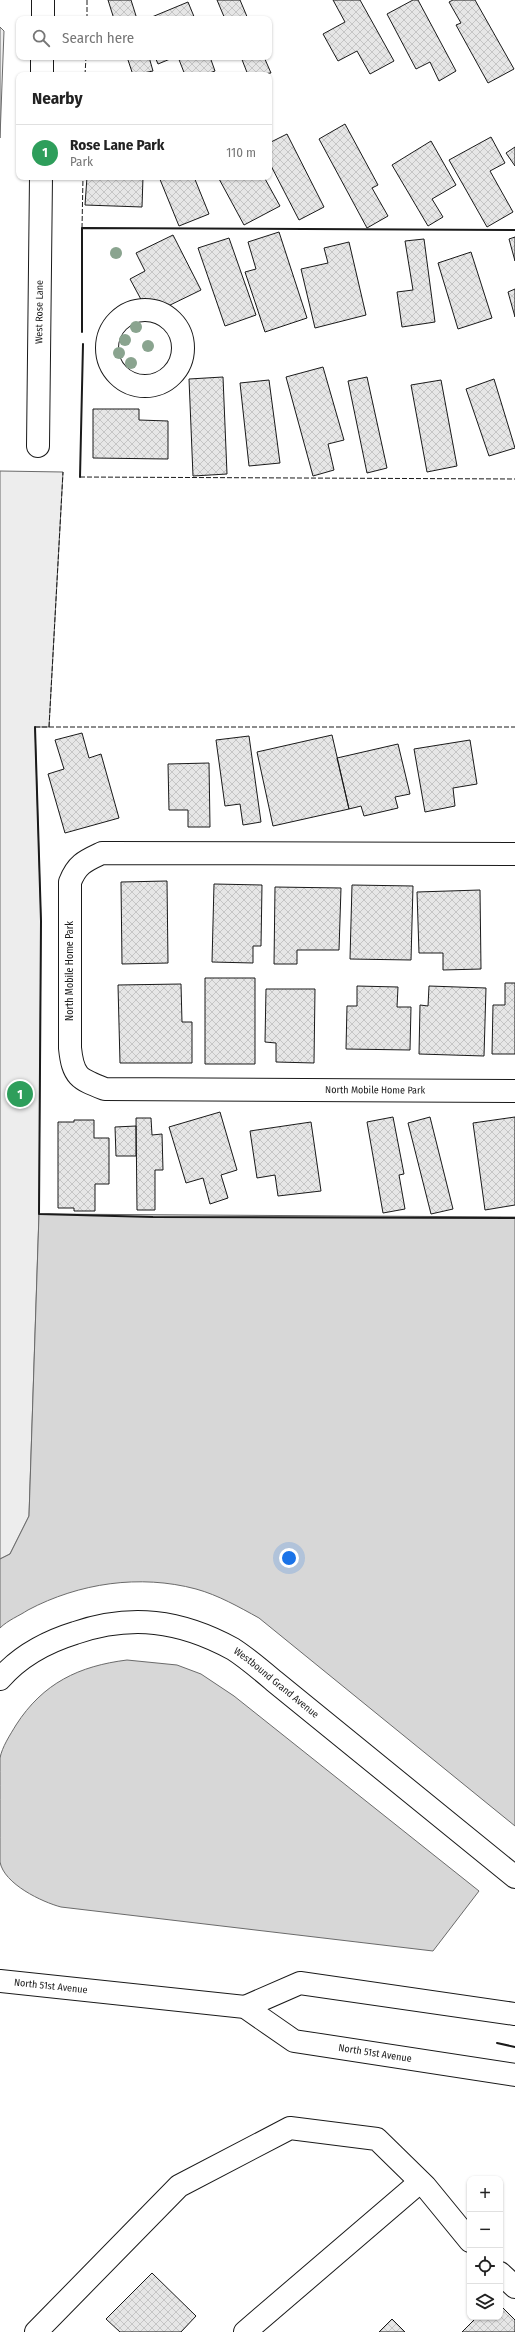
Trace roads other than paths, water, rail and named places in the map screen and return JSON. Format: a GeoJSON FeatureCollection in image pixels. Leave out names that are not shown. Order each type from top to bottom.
{"type":"FeatureCollection","features":[{"type":"Feature","properties":{"kind":"main road"},"geometry":{"type":"LineString","coordinates":[[43,0],[43,16]]}},
{"type":"Feature","properties":{"kind":"main road"},"geometry":{"type":"LineString","coordinates":[[42,60],[42,72]]}},
{"type":"Feature","properties":{"kind":"main road","name":"West Rose Lane"},"geometry":{"type":"LineString","coordinates":[[38,446],[41,180]]}},
{"type":"Feature","properties":{"kind":"main road","name":"North Mobile Home Park"},"geometry":{"type":"LineString","coordinates":[[515,854],[102,853],[87,860],[74,870],[70,882],[70,1024],[72,1068],[84,1081],[105,1089],[515,1091]]}},
{"type":"Feature","properties":{"kind":"main road","name":"Westbound Grand Avenue"},"geometry":{"type":"LineString","coordinates":[[0,1679],[23,1658],[43,1645],[94,1626],[125,1621],[154,1622],[178,1626],[208,1637],[234,1650],[274,1681],[515,1877]]}},
{"type":"Feature","properties":{"kind":"main road","name":"North 51st Avenue"},"geometry":{"type":"LineString","coordinates":[[0,1980],[245,2007],[294,2041],[515,2075]]}},
{"type":"Feature","properties":{"kind":"main road","name":"North 51st Avenue"},"geometry":{"type":"LineString","coordinates":[[245,2007],[300,1983],[515,2014]]}},
{"type":"Feature","properties":{"kind":"main road"},"geometry":{"type":"LineString","coordinates":[[36,2332],[180,2186],[290,2128],[377,2139],[420,2182],[467,2237]]}},
{"type":"Feature","properties":{"kind":"main road"},"geometry":{"type":"LineString","coordinates":[[245,2332],[420,2182]]}},
{"type":"Feature","properties":{"kind":"main road"},"geometry":{"type":"LineString","coordinates":[[503,2276],[515,2287]]}},
{"type":"Feature","properties":{"kind":"place","name":"Rose Lane Park"},"geometry":{"type":"Point","coordinates":[20,1094]}}]}
